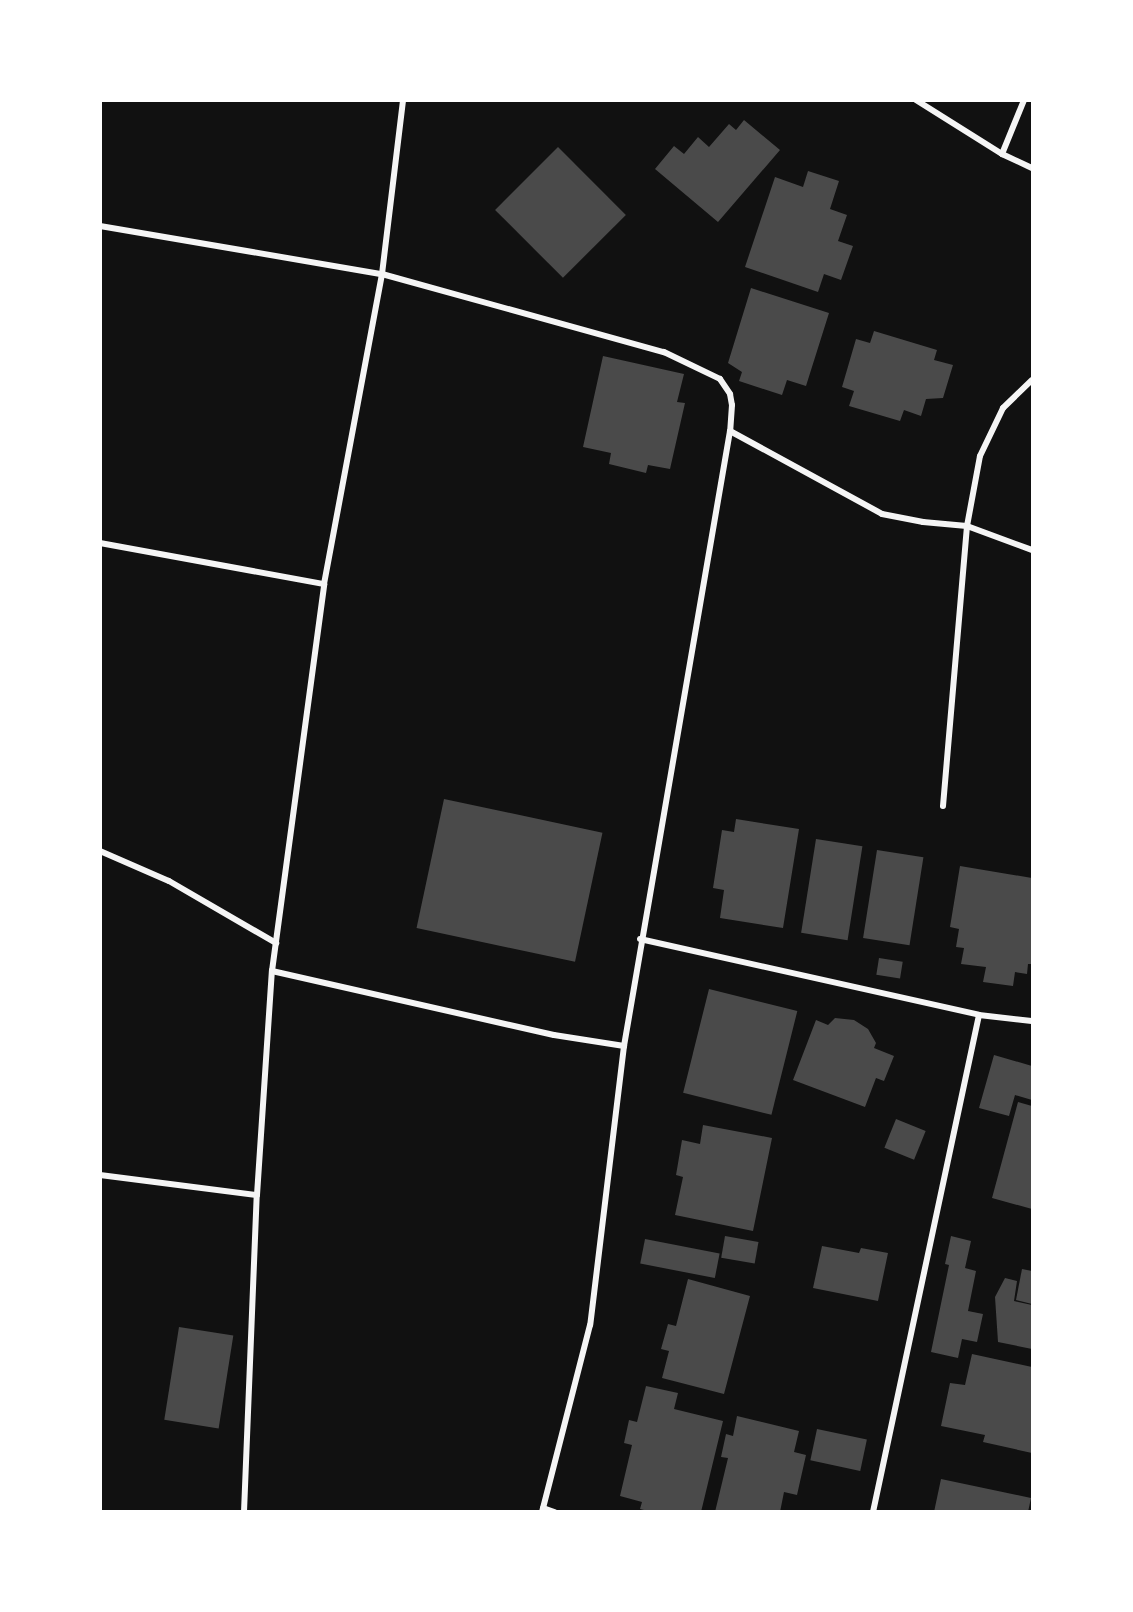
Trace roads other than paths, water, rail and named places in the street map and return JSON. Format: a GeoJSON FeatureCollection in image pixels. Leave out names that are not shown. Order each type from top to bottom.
{"type":"FeatureCollection","features":[{"type":"Feature","properties":{"kind":"street"},"geometry":{"type":"LineString","coordinates":[[244,1512],[258,1195],[272,971],[324,584],[382,274],[403,100]]}},
{"type":"Feature","properties":{"kind":"street"},"geometry":{"type":"LineString","coordinates":[[916,100],[1002,154],[1032,168]]}},
{"type":"Feature","properties":{"kind":"street"},"geometry":{"type":"LineString","coordinates":[[1002,154],[1024,100]]}},
{"type":"Feature","properties":{"kind":"street"},"geometry":{"type":"LineString","coordinates":[[100,226],[382,274],[664,351],[720,379],[730,393],[732,405],[730,431],[640,939],[624,1046],[590,1325],[542,1510],[554,1512]]}},
{"type":"Feature","properties":{"kind":"street"},"geometry":{"type":"LineString","coordinates":[[944,807],[967,526],[980,456],[1003,408],[1032,380]]}},
{"type":"Feature","properties":{"kind":"street"},"geometry":{"type":"LineString","coordinates":[[730,431],[882,514],[923,522],[967,526],[1032,550]]}},
{"type":"Feature","properties":{"kind":"street"},"geometry":{"type":"LineString","coordinates":[[100,543],[324,584]]}},
{"type":"Feature","properties":{"kind":"street"},"geometry":{"type":"LineString","coordinates":[[100,851],[169,881],[276,943]]}},
{"type":"Feature","properties":{"kind":"street"},"geometry":{"type":"LineString","coordinates":[[640,939],[979,1015],[1032,1022]]}},
{"type":"Feature","properties":{"kind":"street"},"geometry":{"type":"LineString","coordinates":[[272,971],[554,1035],[624,1046]]}},
{"type":"Feature","properties":{"kind":"street"},"geometry":{"type":"LineString","coordinates":[[873,1512],[979,1015]]}},
{"type":"Feature","properties":{"kind":"street"},"geometry":{"type":"LineString","coordinates":[[100,1175],[258,1195]]}}]}
